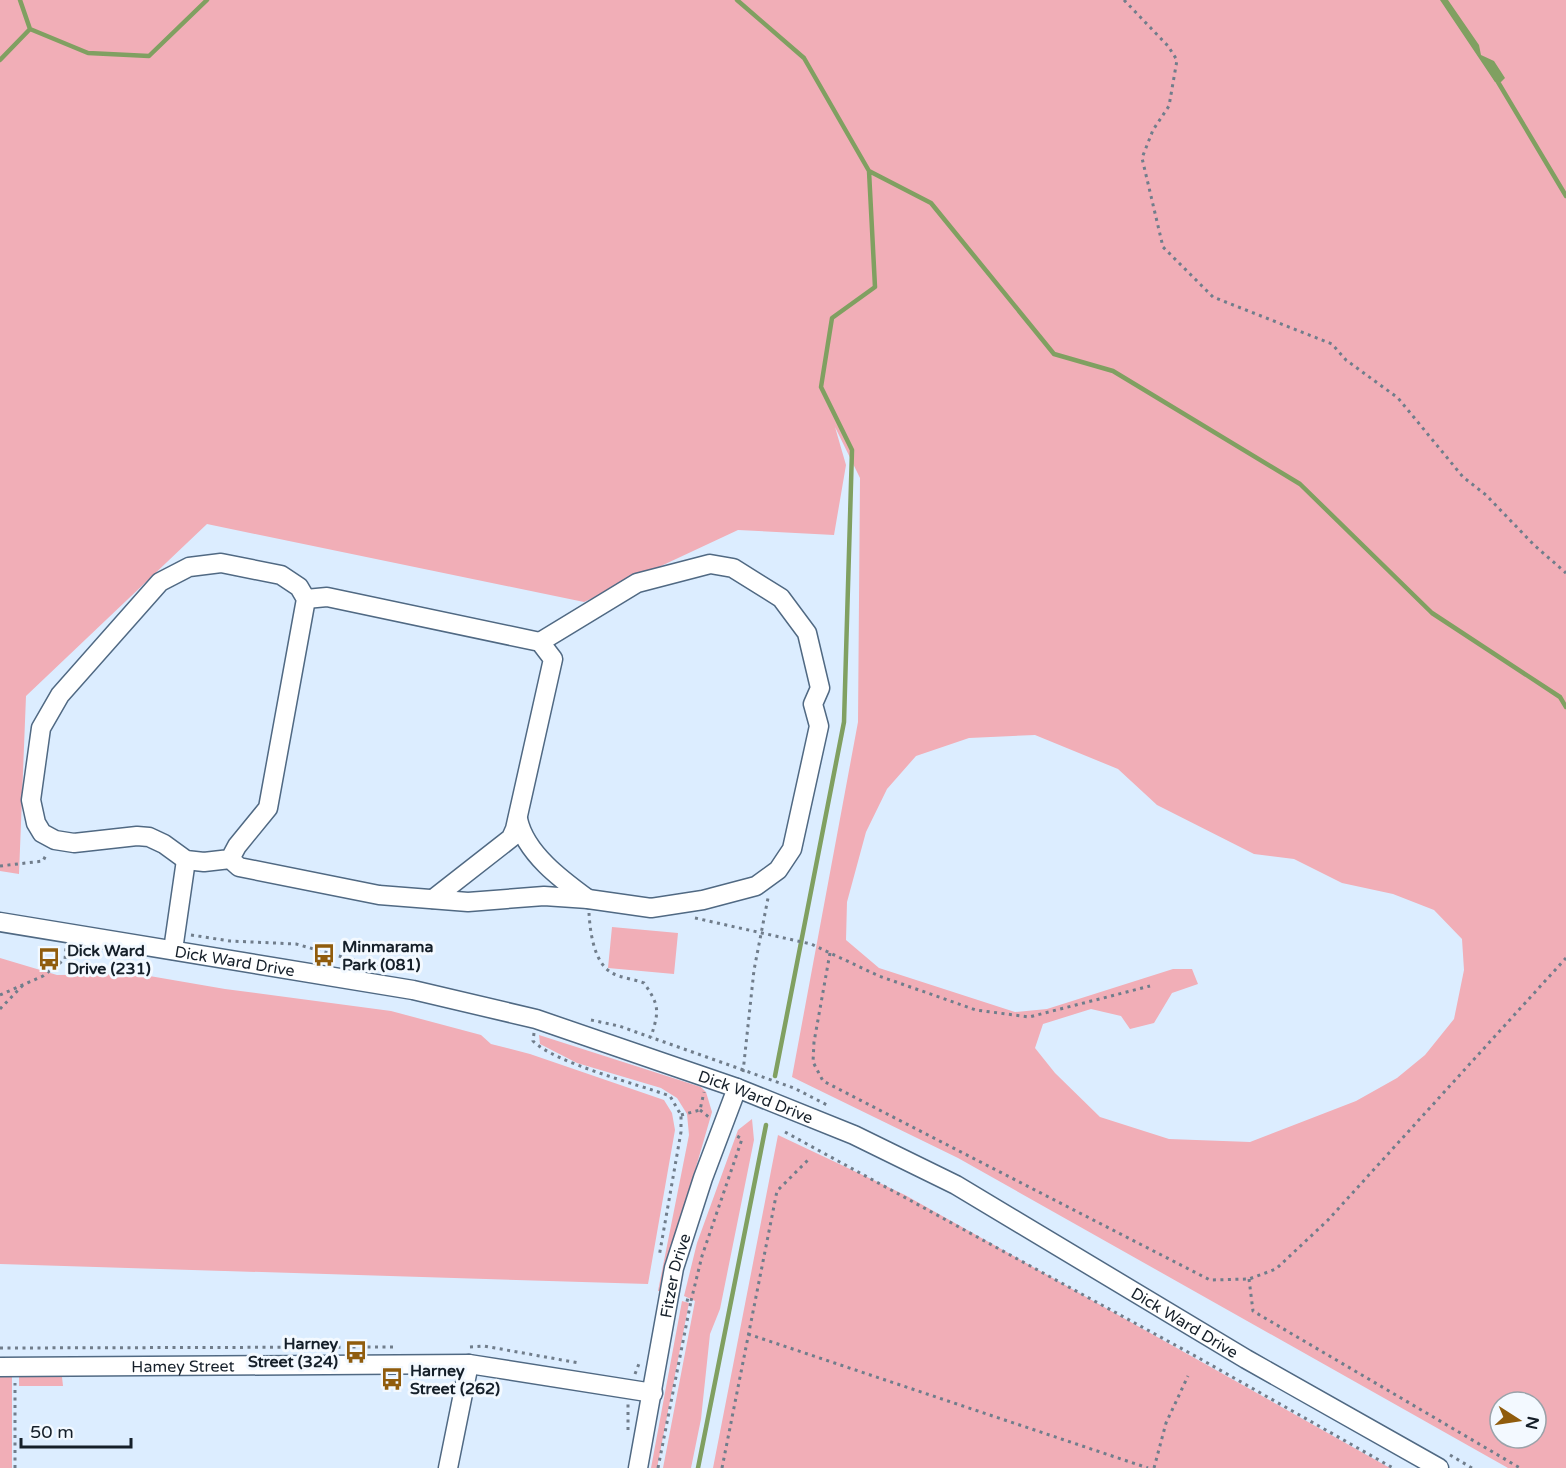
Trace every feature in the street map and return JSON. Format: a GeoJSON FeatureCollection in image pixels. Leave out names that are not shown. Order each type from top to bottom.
{"type":"FeatureCollection","features":[{"type":"Feature","properties":{"kind":"street"},"geometry":{"type":"LineString","coordinates":[[230,859],[237,846],[268,808],[306,598],[299,587],[281,576],[221,563],[189,567],[160,582],[60,695],[43,722],[31,800],[36,823],[42,832],[54,840],[74,843],[137,836],[149,837],[164,844],[186,860],[204,862],[230,859],[239,867],[379,895],[468,902],[544,897],[588,899],[651,908],[703,900],[756,886],[778,870],[792,849],[819,726],[813,704],[820,687],[807,633],[781,598],[733,568],[710,564],[637,584],[540,642]]}},
{"type":"Feature","properties":{"kind":"street"},"geometry":{"type":"LineString","coordinates":[[306,598],[327,597],[540,642],[553,659],[518,819],[511,838],[433,899]]}},
{"type":"Feature","properties":{"kind":"street"},"geometry":{"type":"LineString","coordinates":[[518,819],[525,839],[540,857],[588,899]]}},
{"type":"Feature","properties":{"kind":"street"},"geometry":{"type":"LineString","coordinates":[[173,950],[186,860]]}},
{"type":"Feature","properties":{"kind":"street","name":"Dick Ward Drive"},"geometry":{"type":"LineString","coordinates":[[0,922],[413,990],[537,1020],[737,1088],[854,1135],[956,1185],[1246,1359],[1439,1468]]}},
{"type":"Feature","properties":{"kind":"street","name":"Fitzer Drive"},"geometry":{"type":"LineString","coordinates":[[638,1468],[674,1268],[699,1190],[737,1088]]}},
{"type":"Feature","properties":{"kind":"street"},"geometry":{"type":"LineString","coordinates":[[448,1468],[469,1364]]}},
{"type":"Feature","properties":{"kind":"street","name":"Hamey Street"},"geometry":{"type":"LineString","coordinates":[[0,1367],[469,1364],[652,1393]]}},
{"type":"Feature","properties":{"kind":"path"},"geometry":{"type":"LineString","coordinates":[[1124,0],[1168,46],[1177,60],[1169,106],[1153,130],[1142,158],[1163,247],[1213,297],[1332,344],[1346,360],[1398,398],[1462,477],[1486,495],[1534,545],[1566,573]]}},
{"type":"Feature","properties":{"kind":"path"},"geometry":{"type":"LineString","coordinates":[[0,866],[43,861],[54,840]]}},
{"type":"Feature","properties":{"kind":"path"},"geometry":{"type":"LineString","coordinates":[[744,1070],[754,970],[770,890],[767,879]]}},
{"type":"Feature","properties":{"kind":"path"},"geometry":{"type":"LineString","coordinates":[[588,899],[590,934],[603,966],[614,974],[644,982],[657,1001],[658,1015],[651,1037]]}},
{"type":"Feature","properties":{"kind":"path"},"geometry":{"type":"LineString","coordinates":[[684,916],[807,943],[879,976],[976,1010],[1029,1017],[1150,986]]}},
{"type":"Feature","properties":{"kind":"path"},"geometry":{"type":"LineString","coordinates":[[830,953],[814,1042],[813,1062],[823,1082],[1210,1280],[1249,1279],[1276,1269],[1328,1220],[1566,958]]}},
{"type":"Feature","properties":{"kind":"path"},"geometry":{"type":"LineString","coordinates":[[0,995],[43,976],[64,959]]}},
{"type":"Feature","properties":{"kind":"path"},"geometry":{"type":"LineString","coordinates":[[0,1009],[25,984]]}},
{"type":"Feature","properties":{"kind":"path"},"geometry":{"type":"LineString","coordinates":[[537,1020],[533,1041],[539,1048],[670,1096],[681,1115],[675,1176],[658,1262]]}},
{"type":"Feature","properties":{"kind":"path"},"geometry":{"type":"LineString","coordinates":[[768,1079],[781,1084]]}},
{"type":"Feature","properties":{"kind":"path"},"geometry":{"type":"LineString","coordinates":[[700,1110],[705,1091]]}},
{"type":"Feature","properties":{"kind":"path"},"geometry":{"type":"LineString","coordinates":[[681,1115],[700,1110]]}},
{"type":"Feature","properties":{"kind":"path"},"geometry":{"type":"LineString","coordinates":[[700,1110],[711,1118]]}},
{"type":"Feature","properties":{"kind":"path"},"geometry":{"type":"LineString","coordinates":[[785,1132],[1197,1357],[1393,1468]]}},
{"type":"Feature","properties":{"kind":"path"},"geometry":{"type":"LineString","coordinates":[[658,1468],[702,1256],[742,1139],[736,1136]]}},
{"type":"Feature","properties":{"kind":"path"},"geometry":{"type":"LineString","coordinates":[[722,1468],[777,1191],[809,1158]]}},
{"type":"Feature","properties":{"kind":"path"},"geometry":{"type":"LineString","coordinates":[[1249,1279],[1253,1311],[1520,1468]]}},
{"type":"Feature","properties":{"kind":"path"},"geometry":{"type":"LineString","coordinates":[[670,1297],[691,1301]]}},
{"type":"Feature","properties":{"kind":"path"},"geometry":{"type":"LineString","coordinates":[[748,1334],[1148,1468]]}},
{"type":"Feature","properties":{"kind":"path"},"geometry":{"type":"LineString","coordinates":[[1154,1468],[1166,1423],[1188,1376]]}},
{"type":"Feature","properties":{"kind":"path"},"geometry":{"type":"LineString","coordinates":[[15,1378],[15,1468]]}},
{"type":"Feature","properties":{"kind":"shaded area"},"geometry":{"type":"Polygon","coordinates":[[[0,0],[1566,0],[1566,1468],[1508,1468],[958,1158],[792,1077],[858,722],[860,478],[835,427],[846,465],[834,535],[738,530],[584,602],[207,524],[26,696],[19,874],[0,871],[0,0]],[[1035,735],[969,738],[916,756],[887,789],[866,832],[847,902],[846,940],[879,968],[1015,1012],[1047,1009],[1173,969],[1192,969],[1198,984],[1172,993],[1154,1023],[1130,1029],[1121,1016],[1091,1009],[1043,1024],[1035,1048],[1055,1073],[1100,1117],[1169,1139],[1250,1142],[1356,1101],[1397,1078],[1425,1055],[1454,1019],[1464,970],[1462,939],[1434,910],[1393,894],[1342,883],[1294,859],[1254,854],[1157,805],[1118,769],[1035,735]]]}},
{"type":"Feature","properties":{"kind":"shaded area"},"geometry":{"type":"Polygon","coordinates":[[[1440,0],[1448,0],[1479,45],[1481,55],[1494,61],[1505,78],[1501,82],[1495,82],[1440,0]]]}},
{"type":"Feature","properties":{"kind":"shaded area"},"geometry":{"type":"Polygon","coordinates":[[[612,927],[678,933],[674,974],[608,968],[612,927]]]}},
{"type":"Feature","properties":{"kind":"shaded area"},"geometry":{"type":"Polygon","coordinates":[[[0,958],[57,975],[138,974],[225,989],[391,1011],[481,1035],[491,1044],[530,1054],[664,1100],[672,1113],[675,1130],[648,1284],[0,1264],[0,958]]]}},
{"type":"Feature","properties":{"kind":"shaded area"},"geometry":{"type":"Polygon","coordinates":[[[539,1035],[701,1087],[706,1092],[712,1112],[660,1291],[658,1291],[689,1135],[687,1114],[677,1098],[661,1088],[577,1063],[540,1044],[539,1035]]]}},
{"type":"Feature","properties":{"kind":"shaded area"},"geometry":{"type":"Polygon","coordinates":[[[752,1119],[754,1140],[720,1309],[710,1334],[701,1419],[691,1468],[663,1468],[695,1301],[684,1296],[697,1243],[738,1130],[752,1119]]]}},
{"type":"Feature","properties":{"kind":"shaded area"},"geometry":{"type":"Polygon","coordinates":[[[778,1135],[905,1195],[1390,1468],[713,1468],[778,1135]]]}},
{"type":"Feature","properties":{"kind":"shaded area"},"geometry":{"type":"Polygon","coordinates":[[[682,1301],[689,1303],[657,1468],[651,1468],[682,1301]]]}},
{"type":"Feature","properties":{"kind":"shaded area"},"geometry":{"type":"Polygon","coordinates":[[[0,1377],[12,1377],[12,1468],[0,1468],[0,1377]]]}},
{"type":"Feature","properties":{"kind":"shaded area"},"geometry":{"type":"Polygon","coordinates":[[[19,1377],[62,1377],[63,1386],[19,1386],[19,1377]]]}},
{"type":"Feature","properties":{"kind":"waterway"},"geometry":{"type":"LineString","coordinates":[[20,0],[30,29]]}},
{"type":"Feature","properties":{"kind":"waterway"},"geometry":{"type":"LineString","coordinates":[[0,60],[30,29],[88,53],[149,56],[207,0]]}},
{"type":"Feature","properties":{"kind":"waterway"},"geometry":{"type":"LineString","coordinates":[[737,0],[804,58],[869,171],[931,203],[1054,354],[1113,371],[1300,484],[1432,613],[1560,697],[1566,707]]}},
{"type":"Feature","properties":{"kind":"waterway"},"geometry":{"type":"LineString","coordinates":[[1495,77],[1566,196]]}},
{"type":"Feature","properties":{"kind":"waterway"},"geometry":{"type":"LineString","coordinates":[[775,1076],[844,722],[852,450],[821,387],[832,318],[875,287],[869,171]]}},
{"type":"Feature","properties":{"kind":"waterway"},"geometry":{"type":"LineString","coordinates":[[698,1468],[766,1125]]}},
{"type":"Feature","properties":{"kind":"place","name":"Minmarama Park (081)"},"geometry":{"type":"Point","coordinates":[324,955]}},
{"type":"Feature","properties":{"kind":"place","name":"Dick Ward Drive (231)"},"geometry":{"type":"Point","coordinates":[49,959]}},
{"type":"Feature","properties":{"kind":"place","name":"Harney Street (324)"},"geometry":{"type":"Point","coordinates":[356,1352]}},
{"type":"Feature","properties":{"kind":"place","name":"Harney Street (262)"},"geometry":{"type":"Point","coordinates":[392,1379]}}]}
